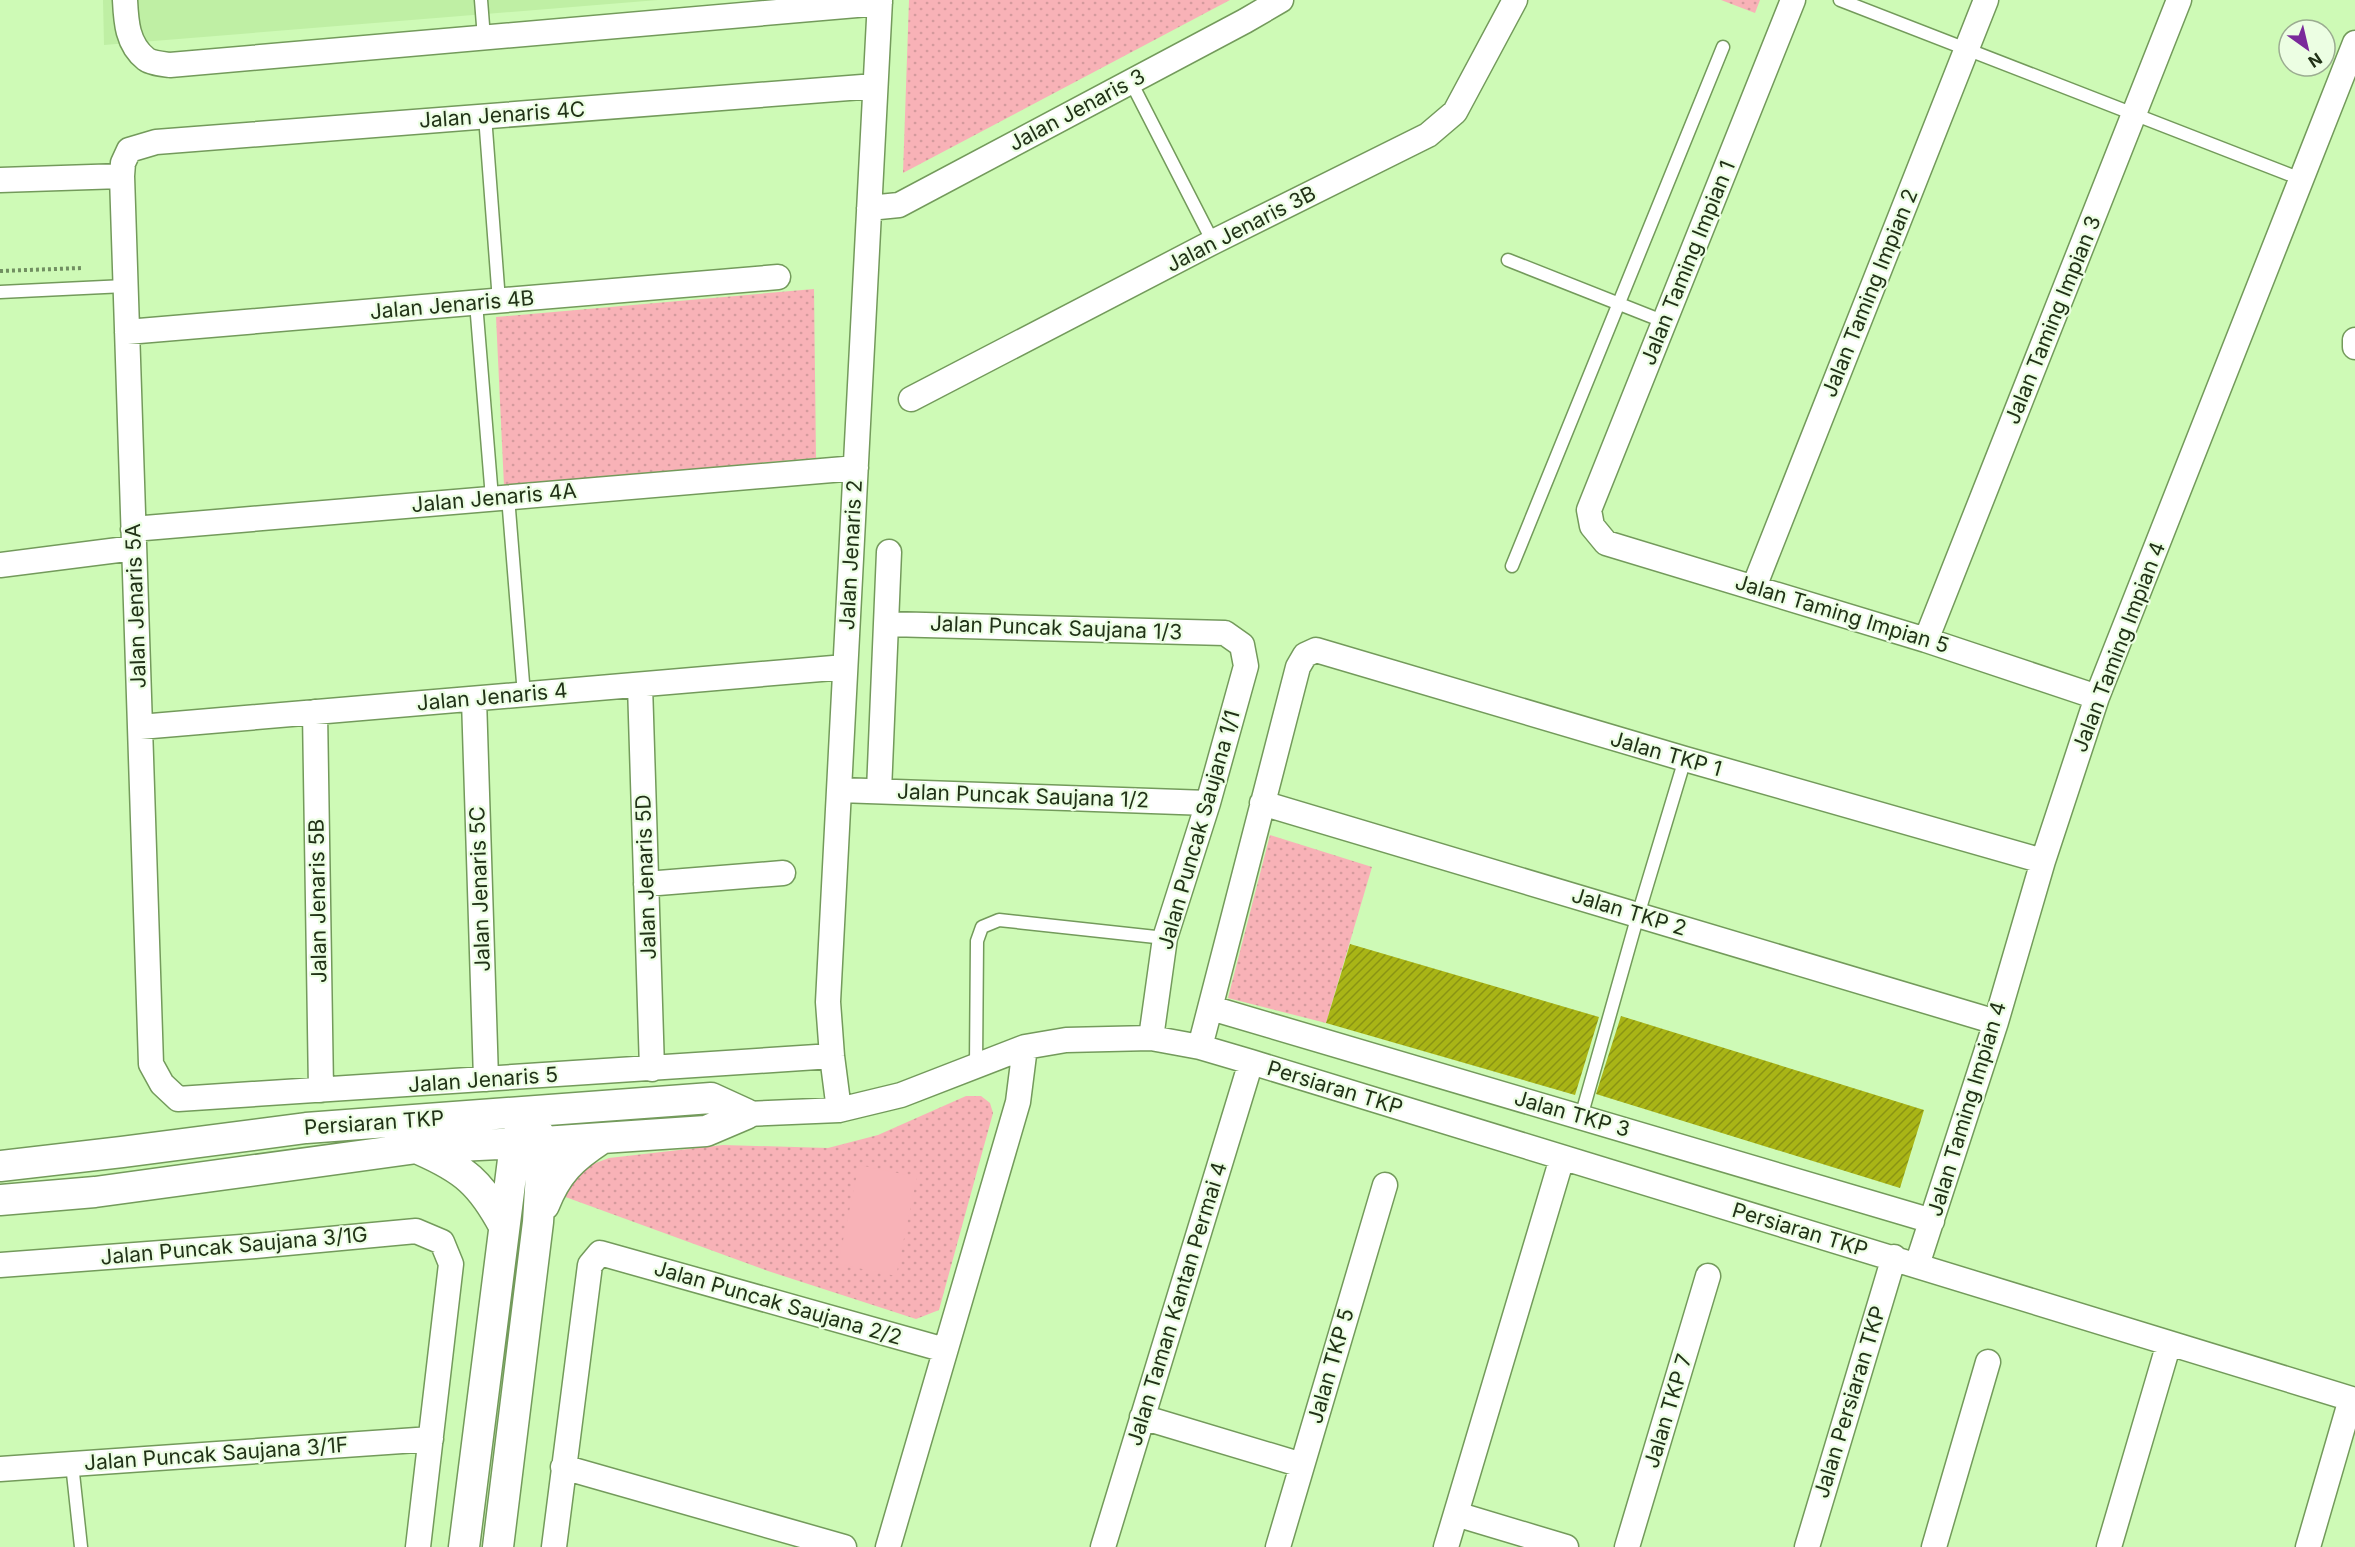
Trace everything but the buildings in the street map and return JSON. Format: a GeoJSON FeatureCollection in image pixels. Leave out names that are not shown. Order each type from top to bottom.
{"type":"FeatureCollection","features":[{"type":"Feature","properties":{"kind":"street"},"geometry":{"type":"LineString","coordinates":[[125,0],[127,28],[134,44],[147,60],[170,65],[484,38],[818,4],[880,2]]}},
{"type":"Feature","properties":{"kind":"street","name":"Jalan Jenaris 3"},"geometry":{"type":"LineString","coordinates":[[869,208],[899,205],[1281,0]]}},
{"type":"Feature","properties":{"kind":"street","name":"Jalan Jenaris 3B"},"geometry":{"type":"LineString","coordinates":[[911,399],[1213,242],[1428,135],[1455,112],[1515,0]]}},
{"type":"Feature","properties":{"kind":"street","name":"Jalan Taming Impian 1"},"geometry":{"type":"LineString","coordinates":[[1592,526],[1590,510],[1793,0]]}},
{"type":"Feature","properties":{"kind":"street","name":"Jalan Taming Impian 2"},"geometry":{"type":"LineString","coordinates":[[1754,587],[1986,0]]}},
{"type":"Feature","properties":{"kind":"street","name":"Jalan Taming Impian 3"},"geometry":{"type":"LineString","coordinates":[[1926,640],[2179,0]]}},
{"type":"Feature","properties":{"kind":"street","name":"Jalan Jenaris 2"},"geometry":{"type":"LineString","coordinates":[[839,1110],[828,1002],[880,2]]}},
{"type":"Feature","properties":{"kind":"street","name":"Jalan Taming Impian 4"},"geometry":{"type":"LineString","coordinates":[[1917,1265],[1996,1022],[2043,861],[2097,697],[2355,42]]}},
{"type":"Feature","properties":{"kind":"street","name":"Jalan Jenaris 4C"},"geometry":{"type":"LineString","coordinates":[[129,150],[156,142],[875,86]]}},
{"type":"Feature","properties":{"kind":"street","name":"Jalan Jenaris 5A"},"geometry":{"type":"LineString","coordinates":[[129,150],[123,163],[122,176],[151,1064]]}},
{"type":"Feature","properties":{"kind":"street"},"geometry":{"type":"LineString","coordinates":[[0,180],[122,176]]}},
{"type":"Feature","properties":{"kind":"street","name":"Jalan Jenaris 4B"},"geometry":{"type":"LineString","coordinates":[[127,332],[778,277]]}},
{"type":"Feature","properties":{"kind":"street"},"geometry":{"type":"LineString","coordinates":[[2355,340],[2355,347]]}},
{"type":"Feature","properties":{"kind":"street","name":"Jalan Jenaris 4A"},"geometry":{"type":"LineString","coordinates":[[0,565],[133,538],[500,498],[856,468]]}},
{"type":"Feature","properties":{"kind":"street","name":"Jalan Taming Impian 5"},"geometry":{"type":"LineString","coordinates":[[1592,526],[1606,543],[1926,640],[2097,697]]}},
{"type":"Feature","properties":{"kind":"street"},"geometry":{"type":"LineString","coordinates":[[879,791],[888,624],[889,552]]}},
{"type":"Feature","properties":{"kind":"street","name":"Jalan Puncak Saujana 1/3"},"geometry":{"type":"LineString","coordinates":[[888,624],[1225,633]]}},
{"type":"Feature","properties":{"kind":"street","name":"Jalan Puncak Saujana 1/1"},"geometry":{"type":"LineString","coordinates":[[1151,1038],[1165,938],[1208,803],[1246,666],[1242,645],[1225,633]]}},
{"type":"Feature","properties":{"kind":"street","name":"Jalan TKP 1"},"geometry":{"type":"LineString","coordinates":[[1262,803],[1298,667],[1305,655],[1316,650],[1684,759],[2043,861]]}},
{"type":"Feature","properties":{"kind":"street","name":"Jalan Jenaris 4"},"geometry":{"type":"LineString","coordinates":[[140,727],[845,668]]}},
{"type":"Feature","properties":{"kind":"street","name":"Jalan Jenaris 5D"},"geometry":{"type":"LineString","coordinates":[[640,685],[652,1069]]}},
{"type":"Feature","properties":{"kind":"street","name":"Jalan Jenaris 5C"},"geometry":{"type":"LineString","coordinates":[[474,699],[486,1079]]}},
{"type":"Feature","properties":{"kind":"street","name":"Jalan Jenaris 5B"},"geometry":{"type":"LineString","coordinates":[[315,712],[321,1090]]}},
{"type":"Feature","properties":{"kind":"street","name":"Jalan Puncak Saujana 1/2"},"geometry":{"type":"LineString","coordinates":[[839,790],[1208,803]]}},
{"type":"Feature","properties":{"kind":"street"},"geometry":{"type":"LineString","coordinates":[[1200,1047],[1262,803]]}},
{"type":"Feature","properties":{"kind":"street","name":"Jalan TKP 2"},"geometry":{"type":"LineString","coordinates":[[1262,803],[1996,1022]]}},
{"type":"Feature","properties":{"kind":"street"},"geometry":{"type":"LineString","coordinates":[[646,884],[783,873]]}},
{"type":"Feature","properties":{"kind":"street","name":"Jalan TKP 3"},"geometry":{"type":"LineString","coordinates":[[1211,1008],[1932,1221]]}},
{"type":"Feature","properties":{"kind":"street","name":"Persiaran TKP"},"geometry":{"type":"LineString","coordinates":[[0,1200],[95,1192],[417,1148],[601,1139],[706,1131],[746,1114],[839,1110],[901,1095],[1025,1047],[1066,1040],[1151,1038],[1200,1047],[1251,1062],[1894,1257],[2353,1400]]}},
{"type":"Feature","properties":{"kind":"street"},"geometry":{"type":"LineString","coordinates":[[888,1547],[1018,1102],[1025,1047]]}},
{"type":"Feature","properties":{"kind":"street","name":"Jalan Jenaris 5"},"geometry":{"type":"LineString","coordinates":[[151,1064],[162,1084],[178,1099],[832,1056]]}},
{"type":"Feature","properties":{"kind":"street","name":"Jalan Taman Kantan Permai 4"},"geometry":{"type":"LineString","coordinates":[[1103,1547],[1251,1062]]}},
{"type":"Feature","properties":{"kind":"street","name":"Persiaran TKP"},"geometry":{"type":"LineString","coordinates":[[0,1166],[306,1128],[711,1098],[746,1114]]}},
{"type":"Feature","properties":{"kind":"street"},"geometry":{"type":"LineString","coordinates":[[498,1547],[538,1221],[529,1143],[528,1112]]}},
{"type":"Feature","properties":{"kind":"street"},"geometry":{"type":"LineString","coordinates":[[538,1221],[552,1184],[564,1168],[579,1153],[601,1139]]}},
{"type":"Feature","properties":{"kind":"street"},"geometry":{"type":"LineString","coordinates":[[464,1547],[504,1226],[529,1143]]}},
{"type":"Feature","properties":{"kind":"street"},"geometry":{"type":"LineString","coordinates":[[417,1148],[453,1164],[480,1188],[504,1226]]}},
{"type":"Feature","properties":{"kind":"street"},"geometry":{"type":"LineString","coordinates":[[1446,1547],[1562,1158]]}},
{"type":"Feature","properties":{"kind":"street","name":"Jalan TKP 5"},"geometry":{"type":"LineString","coordinates":[[1278,1547],[1385,1185]]}},
{"type":"Feature","properties":{"kind":"street","name":"Jalan Puncak Saujana 3/1G"},"geometry":{"type":"LineString","coordinates":[[0,1265],[255,1246],[416,1231],[442,1242],[452,1264],[431,1439]]}},
{"type":"Feature","properties":{"kind":"street","name":"Jalan Puncak Saujana 2/2"},"geometry":{"type":"LineString","coordinates":[[563,1467],[590,1265],[600,1253],[945,1350]]}},
{"type":"Feature","properties":{"kind":"street","name":"Jalan Persiaran TKP"},"geometry":{"type":"LineString","coordinates":[[1807,1547],[1894,1257]]}},
{"type":"Feature","properties":{"kind":"street","name":"Jalan TKP 7"},"geometry":{"type":"LineString","coordinates":[[1628,1547],[1708,1276]]}},
{"type":"Feature","properties":{"kind":"street"},"geometry":{"type":"LineString","coordinates":[[2109,1547],[2169,1342]]}},
{"type":"Feature","properties":{"kind":"street"},"geometry":{"type":"LineString","coordinates":[[1934,1547],[1988,1362]]}},
{"type":"Feature","properties":{"kind":"street"},"geometry":{"type":"LineString","coordinates":[[2308,1547],[2346,1454],[2353,1400]]}},
{"type":"Feature","properties":{"kind":"street"},"geometry":{"type":"LineString","coordinates":[[1142,1417],[1302,1465]]}},
{"type":"Feature","properties":{"kind":"street"},"geometry":{"type":"LineString","coordinates":[[418,1547],[431,1439]]}},
{"type":"Feature","properties":{"kind":"street","name":"Jalan Puncak Saujana 3/1F"},"geometry":{"type":"LineString","coordinates":[[0,1469],[431,1439]]}},
{"type":"Feature","properties":{"kind":"street"},"geometry":{"type":"LineString","coordinates":[[554,1547],[563,1467],[844,1547]]}},
{"type":"Feature","properties":{"kind":"street"},"geometry":{"type":"LineString","coordinates":[[1456,1514],[1566,1547]]}},
{"type":"Feature","properties":{"kind":"lane"},"geometry":{"type":"LineString","coordinates":[[481,0],[484,38]]}},
{"type":"Feature","properties":{"kind":"lane"},"geometry":{"type":"LineString","coordinates":[[1840,0],[2301,179]]}},
{"type":"Feature","properties":{"kind":"lane"},"geometry":{"type":"LineString","coordinates":[[1512,566],[1723,47]]}},
{"type":"Feature","properties":{"kind":"lane"},"geometry":{"type":"LineString","coordinates":[[1131,82],[1213,242]]}},
{"type":"Feature","properties":{"kind":"lane"},"geometry":{"type":"LineString","coordinates":[[485,116],[488,302],[500,498],[524,694]]}},
{"type":"Feature","properties":{"kind":"lane"},"geometry":{"type":"LineString","coordinates":[[1508,260],[1665,322]]}},
{"type":"Feature","properties":{"kind":"lane"},"geometry":{"type":"LineString","coordinates":[[0,292],[125,286]]}},
{"type":"Feature","properties":{"kind":"lane"},"geometry":{"type":"LineString","coordinates":[[1581,1117],[1684,759]]}},
{"type":"Feature","properties":{"kind":"lane"},"geometry":{"type":"LineString","coordinates":[[976,1066],[978,941],[982,927],[999,920],[1165,938]]}},
{"type":"Feature","properties":{"kind":"lane"},"geometry":{"type":"LineString","coordinates":[[72,1464],[81,1547]]}},
{"type":"Feature","properties":{"kind":"path"},"geometry":{"type":"LineString","coordinates":[[0,271],[82,268]]}},
{"type":"Feature","properties":{"kind":"shaded area"},"geometry":{"type":"Polygon","coordinates":[[[103,0],[658,0],[104,45],[103,0]]]}},
{"type":"Feature","properties":{"kind":"shaded area"},"geometry":{"type":"Polygon","coordinates":[[[909,0],[1230,0],[903,173],[909,0]]]}},
{"type":"Feature","properties":{"kind":"shaded area"},"geometry":{"type":"Polygon","coordinates":[[[1721,0],[1760,0],[1755,13],[1721,0]]]}},
{"type":"Feature","properties":{"kind":"shaded area"},"geometry":{"type":"Polygon","coordinates":[[[814,289],[816,458],[504,486],[496,317],[814,289]]]}},
{"type":"Feature","properties":{"kind":"shaded area"},"geometry":{"type":"Polygon","coordinates":[[[1270,835],[1372,867],[1326,1023],[1228,998],[1270,835]]]}},
{"type":"Feature","properties":{"kind":"shaded area"},"geometry":{"type":"Polygon","coordinates":[[[966,1096],[981,1096],[990,1103],[993,1113],[939,1310],[916,1319],[768,1271],[560,1195],[571,1180],[588,1166],[609,1158],[723,1145],[828,1148],[878,1135],[966,1096]]]}},
{"type":"Feature","properties":{"kind":"shaded area"},"geometry":{"type":"Polygon","coordinates":[[[859,1165],[917,1177],[896,1276],[838,1264],[859,1165]]]}}]}
